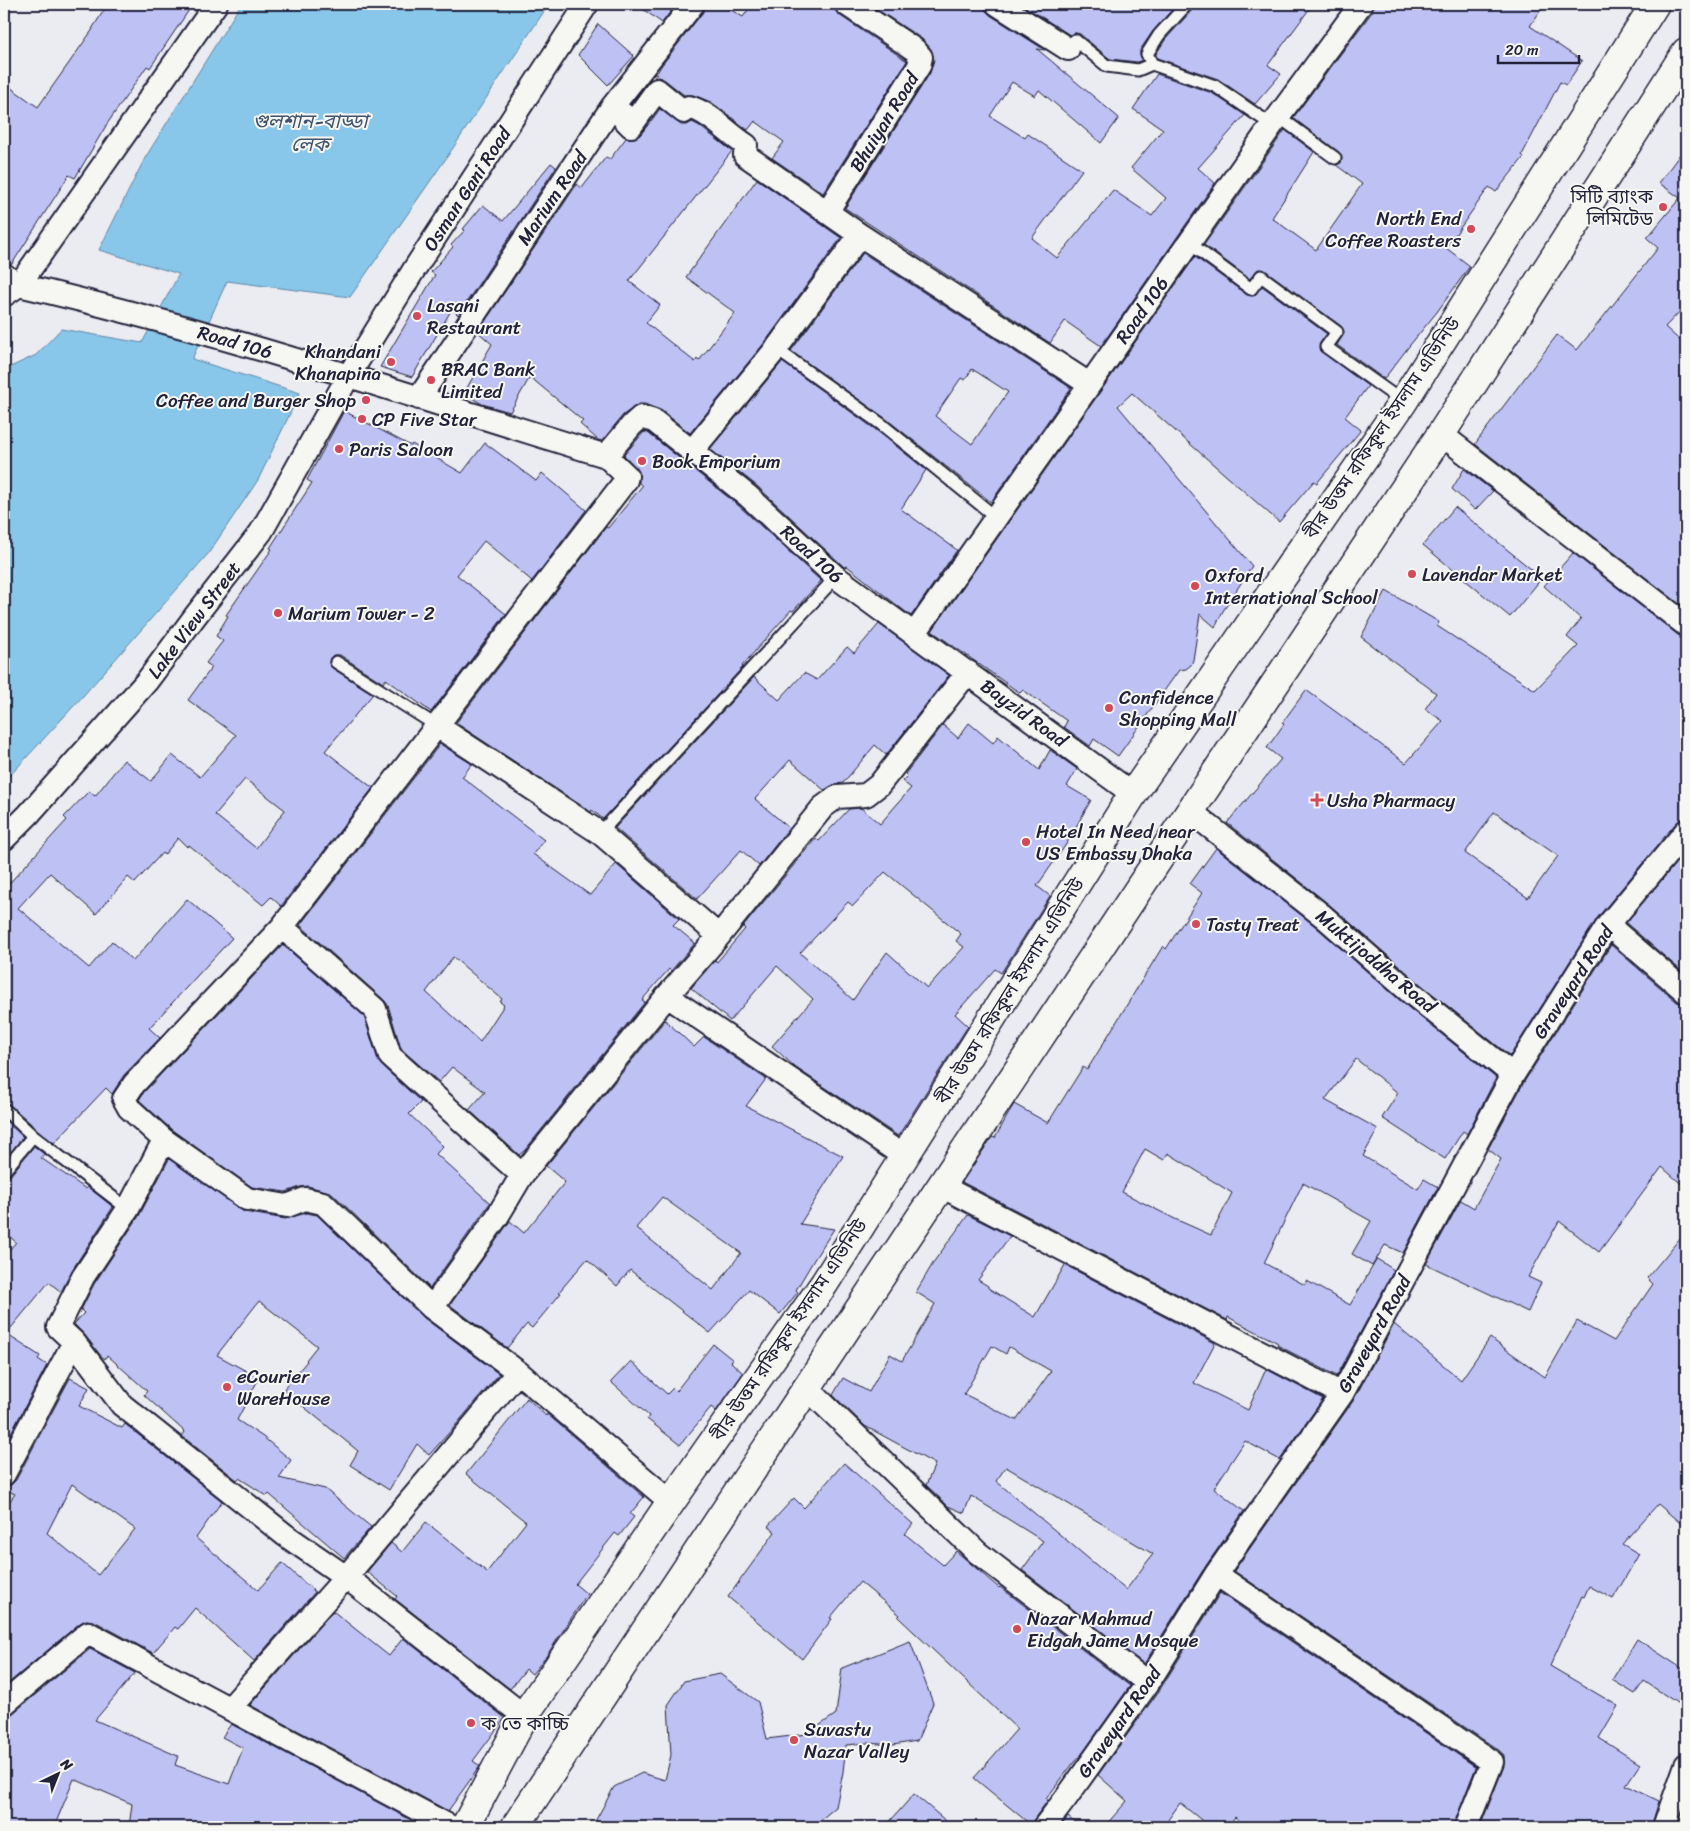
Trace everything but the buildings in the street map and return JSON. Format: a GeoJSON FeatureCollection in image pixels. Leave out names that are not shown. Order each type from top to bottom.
{"type":"FeatureCollection","features":[{"type":"Feature","properties":{"kind":"main road","name":"বীর উত্তম রফিকুল ইসলাম এভিনিউ"},"geometry":{"type":"LineString","coordinates":[[465,1827],[524,1716],[824,1284],[1133,794],[1403,402],[1655,4]]}},
{"type":"Feature","properties":{"kind":"main road"},"geometry":{"type":"LineString","coordinates":[[515,1827],[1441,434],[1685,58]]}},
{"type":"Feature","properties":{"kind":"street"},"geometry":{"type":"LineString","coordinates":[[9,285],[216,4]]}},
{"type":"Feature","properties":{"kind":"street","name":"Osman Gani Road"},"geometry":{"type":"LineString","coordinates":[[349,375],[420,260],[587,4]]}},
{"type":"Feature","properties":{"kind":"street","name":"Marium Road"},"geometry":{"type":"LineString","coordinates":[[419,398],[612,107],[693,4]]}},
{"type":"Feature","properties":{"kind":"street","name":"Bhuiyan Road"},"geometry":{"type":"LineString","coordinates":[[828,212],[919,66],[921,57],[915,50],[846,4]]}},
{"type":"Feature","properties":{"kind":"street"},"geometry":{"type":"LineString","coordinates":[[997,4],[1068,49]]}},
{"type":"Feature","properties":{"kind":"street","name":"Road 106"},"geometry":{"type":"LineString","coordinates":[[9,285],[64,296],[222,338],[349,375],[606,456],[632,425],[642,418],[654,421],[748,496],[836,577],[915,633],[1275,120],[1361,4]]}},
{"type":"Feature","properties":{"kind":"street"},"geometry":{"type":"LineString","coordinates":[[612,107],[624,115],[624,119],[631,126],[657,90],[684,112],[689,107],[710,116],[731,135],[746,145],[745,155],[860,235],[1089,384]]}},
{"type":"Feature","properties":{"kind":"street"},"geometry":{"type":"LineString","coordinates":[[692,452],[776,349],[860,235]]}},
{"type":"Feature","properties":{"kind":"street","name":"Lake View Street"},"geometry":{"type":"LineString","coordinates":[[4,839],[28,815],[147,681],[261,532],[349,375]]}},
{"type":"Feature","properties":{"kind":"street"},"geometry":{"type":"LineString","coordinates":[[1441,434],[1686,625]]}},
{"type":"Feature","properties":{"kind":"street"},"geometry":{"type":"LineString","coordinates":[[606,456],[624,472],[627,476],[626,480],[282,926],[134,1084],[124,1099],[129,1108],[164,1140],[247,1199],[287,1206],[304,1199],[323,1203],[432,1308],[518,1372],[671,1502]]}},
{"type":"Feature","properties":{"kind":"street","name":"Bayzid Road"},"geometry":{"type":"LineString","coordinates":[[915,633],[1133,794]]}},
{"type":"Feature","properties":{"kind":"street"},"geometry":{"type":"LineString","coordinates":[[432,1308],[497,1216],[522,1176],[823,807],[837,797],[866,795],[879,785],[968,672]]}},
{"type":"Feature","properties":{"kind":"street"},"geometry":{"type":"LineString","coordinates":[[436,726],[600,833],[719,936]]}},
{"type":"Feature","properties":{"kind":"street","name":"Muktijoddha Road"},"geometry":{"type":"LineString","coordinates":[[1190,812],[1323,916],[1412,993],[1513,1075]]}},
{"type":"Feature","properties":{"kind":"street","name":"Graveyard Road"},"geometry":{"type":"LineString","coordinates":[[1044,1827],[1148,1683],[1216,1574],[1342,1394],[1513,1075],[1608,925],[1686,831]]}},
{"type":"Feature","properties":{"kind":"street"},"geometry":{"type":"LineString","coordinates":[[1608,925],[1686,992]]}},
{"type":"Feature","properties":{"kind":"street"},"geometry":{"type":"LineString","coordinates":[[282,926],[375,1009],[390,1056],[522,1176]]}},
{"type":"Feature","properties":{"kind":"street"},"geometry":{"type":"LineString","coordinates":[[667,996],[905,1157]]}},
{"type":"Feature","properties":{"kind":"street"},"geometry":{"type":"LineString","coordinates":[[164,1140],[128,1209],[82,1277],[58,1327],[74,1342],[122,1405],[285,1535],[346,1577],[524,1716]]}},
{"type":"Feature","properties":{"kind":"street"},"geometry":{"type":"LineString","coordinates":[[941,1186],[1342,1394]]}},
{"type":"Feature","properties":{"kind":"street"},"geometry":{"type":"LineString","coordinates":[[4,1474],[74,1342]]}},
{"type":"Feature","properties":{"kind":"street"},"geometry":{"type":"LineString","coordinates":[[230,1708],[346,1577],[518,1372]]}},
{"type":"Feature","properties":{"kind":"street"},"geometry":{"type":"LineString","coordinates":[[806,1388],[978,1553],[1148,1683]]}},
{"type":"Feature","properties":{"kind":"street"},"geometry":{"type":"LineString","coordinates":[[1216,1574],[1492,1762],[1466,1827]]}},
{"type":"Feature","properties":{"kind":"street"},"geometry":{"type":"LineString","coordinates":[[4,1704],[88,1633],[451,1827]]}},
{"type":"Feature","properties":{"kind":"street"},"geometry":{"type":"LineString","coordinates":[[1664,1827],[1686,1765]]}},
{"type":"Feature","properties":{"kind":"lane"},"geometry":{"type":"LineString","coordinates":[[1152,64],[1147,54],[1158,35],[1187,4]]}},
{"type":"Feature","properties":{"kind":"lane"},"geometry":{"type":"LineString","coordinates":[[1068,49],[1075,40],[1107,66],[1138,70],[1152,64],[1215,86],[1275,120],[1335,158]]}},
{"type":"Feature","properties":{"kind":"lane"},"geometry":{"type":"LineString","coordinates":[[1190,243],[1251,289],[1261,276],[1337,332],[1326,347],[1403,402]]}},
{"type":"Feature","properties":{"kind":"lane"},"geometry":{"type":"LineString","coordinates":[[776,349],[882,424],[997,518]]}},
{"type":"Feature","properties":{"kind":"lane"},"geometry":{"type":"LineString","coordinates":[[600,833],[836,577]]}},
{"type":"Feature","properties":{"kind":"lane"},"geometry":{"type":"LineString","coordinates":[[336,662],[436,726]]}},
{"type":"Feature","properties":{"kind":"lane"},"geometry":{"type":"LineString","coordinates":[[4,1109],[33,1136],[128,1209]]}},
{"type":"Feature","properties":{"kind":"lane"},"geometry":{"type":"LineString","coordinates":[[6,1163],[33,1136]]}},
{"type":"Feature","properties":{"kind":"water","name":"গুলশান-বাড্ডা লেক"},"geometry":{"type":"Polygon","coordinates":[[[241,4],[549,4],[447,157],[350,297],[227,281],[192,359],[300,393],[258,480],[208,554],[83,696],[4,782],[4,370],[36,355],[61,329],[142,343],[179,274],[99,250],[145,158],[241,4]]]}},
{"type":"Feature","properties":{"kind":"place","name":"সিটি ব্যাংক লিমিটেড"},"geometry":{"type":"Point","coordinates":[1663,207]}},
{"type":"Feature","properties":{"kind":"place","name":"North End Coffee Roasters"},"geometry":{"type":"Point","coordinates":[1471,229]}},
{"type":"Feature","properties":{"kind":"place","name":"Lasani Restaurant"},"geometry":{"type":"Point","coordinates":[417,316]}},
{"type":"Feature","properties":{"kind":"place","name":"Khandani Khanapina"},"geometry":{"type":"Point","coordinates":[391,362]}},
{"type":"Feature","properties":{"kind":"place","name":"BRAC Bank Limited"},"geometry":{"type":"Point","coordinates":[431,380]}},
{"type":"Feature","properties":{"kind":"place","name":"Coffee and Burger Shop"},"geometry":{"type":"Point","coordinates":[366,400]}},
{"type":"Feature","properties":{"kind":"place","name":"CP Five Star"},"geometry":{"type":"Point","coordinates":[362,419]}},
{"type":"Feature","properties":{"kind":"place","name":"Paris Saloon"},"geometry":{"type":"Point","coordinates":[339,449]}},
{"type":"Feature","properties":{"kind":"place","name":"Book Emporium"},"geometry":{"type":"Point","coordinates":[642,461]}},
{"type":"Feature","properties":{"kind":"place","name":"Lavendar Market"},"geometry":{"type":"Point","coordinates":[1412,574]}},
{"type":"Feature","properties":{"kind":"place","name":"Oxford International School"},"geometry":{"type":"Point","coordinates":[1195,586]}},
{"type":"Feature","properties":{"kind":"place","name":"Marium Tower - 2"},"geometry":{"type":"Point","coordinates":[278,613]}},
{"type":"Feature","properties":{"kind":"place","name":"Confidence Shopping Mall"},"geometry":{"type":"Point","coordinates":[1109,708]}},
{"type":"Feature","properties":{"kind":"place","name":"Usha Pharmacy"},"geometry":{"type":"Point","coordinates":[1317,800]}},
{"type":"Feature","properties":{"kind":"place","name":"Hotel In Need near US Embassy Dhaka"},"geometry":{"type":"Point","coordinates":[1026,842]}},
{"type":"Feature","properties":{"kind":"place","name":"Tasty Treat"},"geometry":{"type":"Point","coordinates":[1196,924]}},
{"type":"Feature","properties":{"kind":"place","name":"eCourier WareHouse"},"geometry":{"type":"Point","coordinates":[227,1387]}},
{"type":"Feature","properties":{"kind":"place","name":"Nazar Mahmud Eidgah Jame Mosque"},"geometry":{"type":"Point","coordinates":[1017,1629]}},
{"type":"Feature","properties":{"kind":"place","name":"ক তে কাচ্চি"},"geometry":{"type":"Point","coordinates":[471,1723]}},
{"type":"Feature","properties":{"kind":"place","name":"Suvastu Nazar Valley"},"geometry":{"type":"Point","coordinates":[794,1740]}}]}
